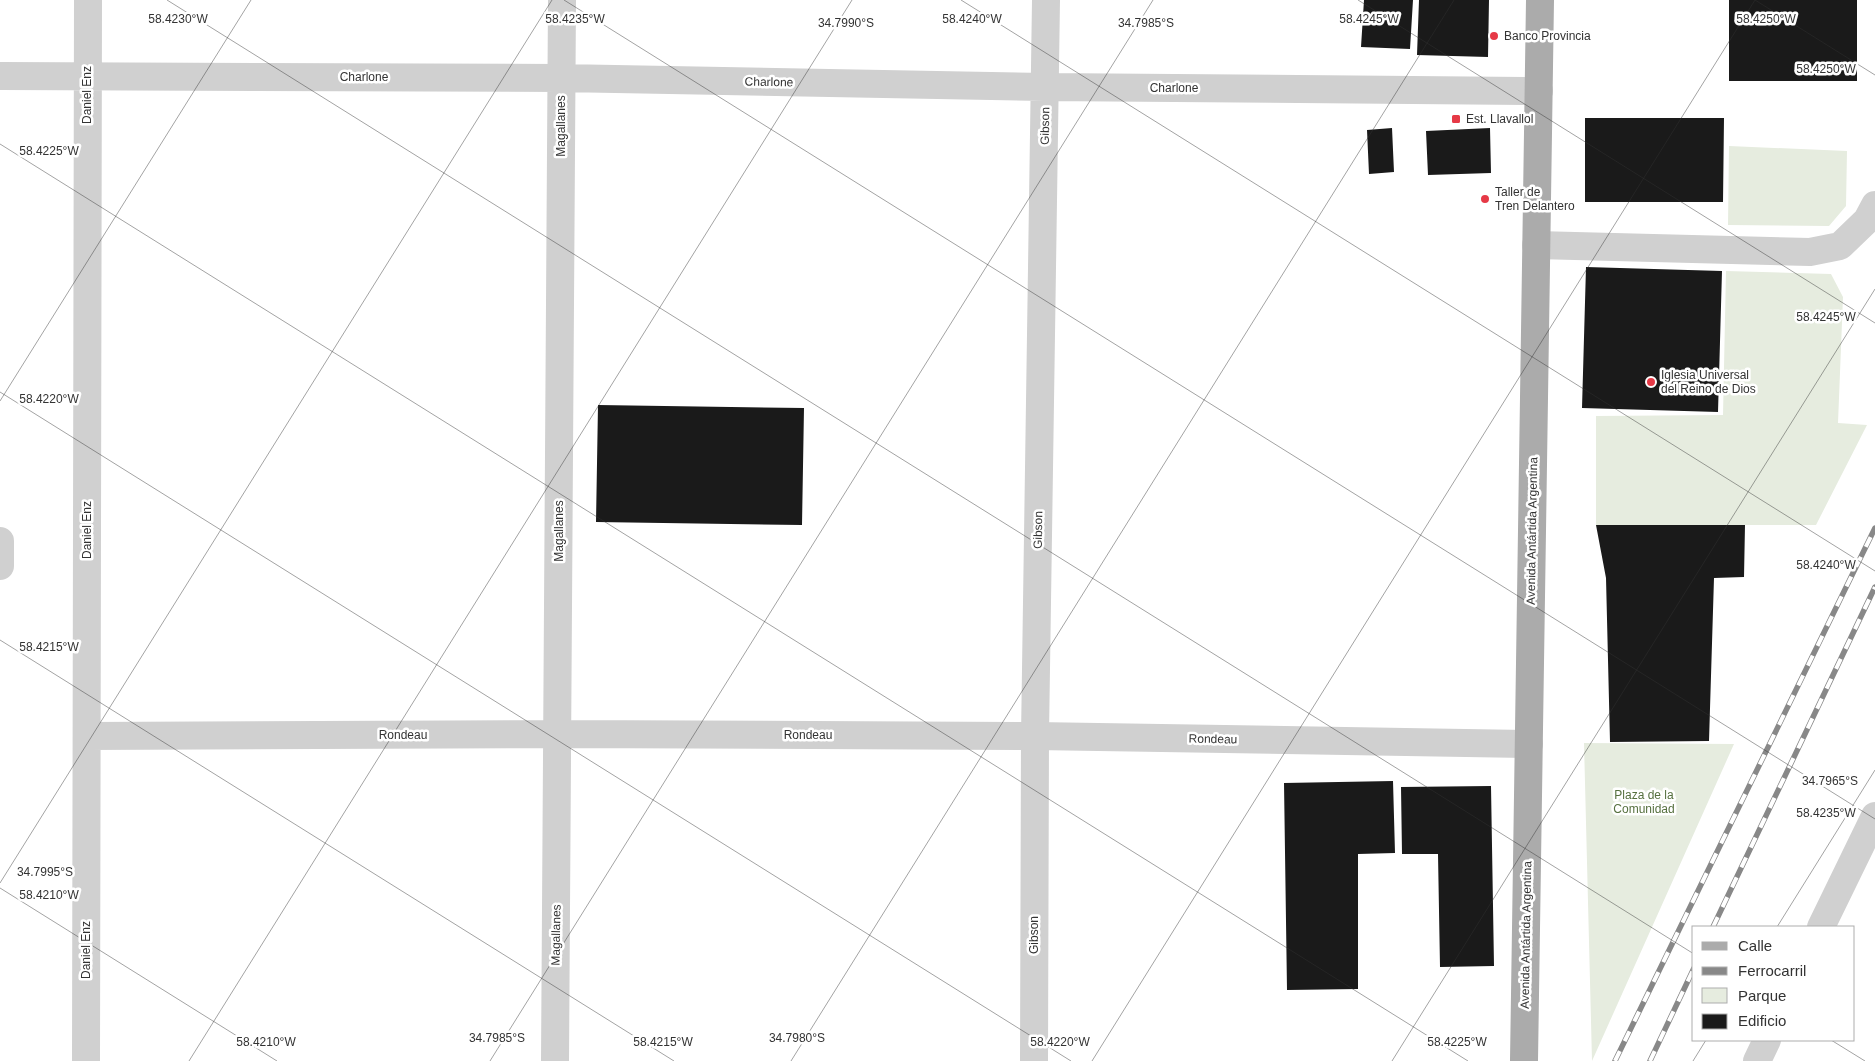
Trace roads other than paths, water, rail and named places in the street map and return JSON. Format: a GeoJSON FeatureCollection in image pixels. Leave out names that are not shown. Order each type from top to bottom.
{"type":"FeatureCollection","features":[{"type":"Feature","properties":{"kind":"main road","name":"Avenida Antártida Argentina"},"geometry":{"type":"LineString","coordinates":[[1524,1061],[1540,0]]}},
{"type":"Feature","properties":{"kind":"street","name":"Daniel Enz"},"geometry":{"type":"LineString","coordinates":[[86,1061],[88,0]]}},
{"type":"Feature","properties":{"kind":"street","name":"Magallanes"},"geometry":{"type":"LineString","coordinates":[[554,1061],[562,0]]}},
{"type":"Feature","properties":{"kind":"street","name":"Gibson"},"geometry":{"type":"LineString","coordinates":[[1034,1061],[1035,736],[1046,0]]}},
{"type":"Feature","properties":{"kind":"street","name":"Charlone"},"geometry":{"type":"LineString","coordinates":[[0,76],[561,78],[1045,87],[1539,91]]}},
{"type":"Feature","properties":{"kind":"street"},"geometry":{"type":"LineString","coordinates":[[1536,245],[1810,252],[1840,246],[1867,220],[1875,205]]}},
{"type":"Feature","properties":{"kind":"street"},"geometry":{"type":"LineString","coordinates":[[0,540],[0,566]]}},
{"type":"Feature","properties":{"kind":"street","name":"Rondeau"},"geometry":{"type":"LineString","coordinates":[[87,736],[557,734],[1035,736],[1529,744]]}},
{"type":"Feature","properties":{"kind":"street"},"geometry":{"type":"LineString","coordinates":[[1821,926],[1875,816]]}},
{"type":"Feature","properties":{"kind":"street"},"geometry":{"type":"LineString","coordinates":[[1757,1061],[1767,1041]]}},
{"type":"Feature","properties":{"kind":"railway"},"geometry":{"type":"LineString","coordinates":[[1615,1061],[1875,528]]}},
{"type":"Feature","properties":{"kind":"railway"},"geometry":{"type":"LineString","coordinates":[[1713,926],[1875,587]]}},
{"type":"Feature","properties":{"kind":"railway"},"geometry":{"type":"LineString","coordinates":[[1650,1061],[1692,972]]}},
{"type":"Feature","properties":{"kind":"place","name":"Banco Provincia"},"geometry":{"type":"Point","coordinates":[1494,36]}},
{"type":"Feature","properties":{"kind":"place","name":"Est. Llavallol"},"geometry":{"type":"Point","coordinates":[1456,119]}},
{"type":"Feature","properties":{"kind":"place","name":"Taller de Tren Delantero"},"geometry":{"type":"Point","coordinates":[1485,199]}},
{"type":"Feature","properties":{"kind":"place","name":"Iglesia Universal del Reino de Dios"},"geometry":{"type":"Point","coordinates":[1651,382]}},
{"type":"Feature","properties":{"kind":"park label","name":"Plaza de la Comunidad"},"geometry":{"type":"Point","coordinates":[1644,802]}}]}
